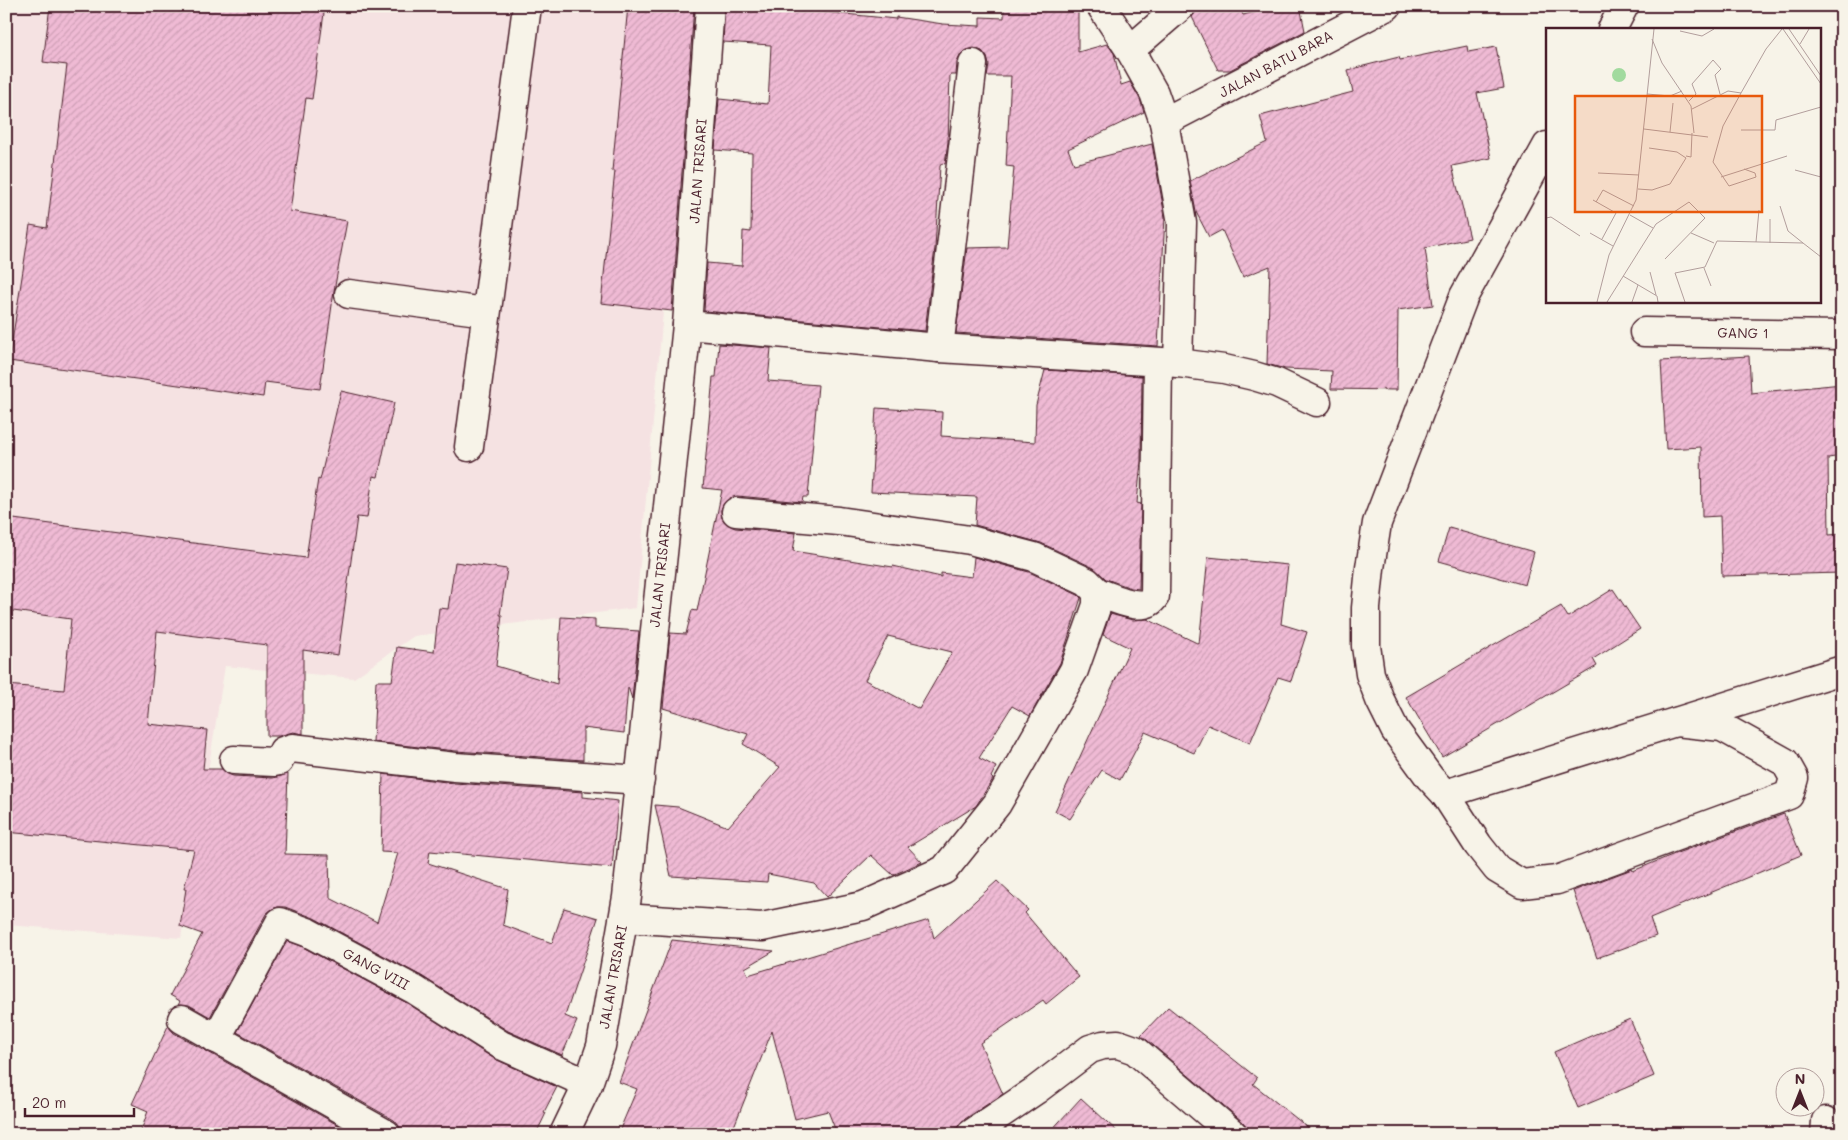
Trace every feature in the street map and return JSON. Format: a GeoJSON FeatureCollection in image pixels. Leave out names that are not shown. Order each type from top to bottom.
{"type":"FeatureCollection","features":[{"type":"Feature","properties":{"kind":"street"},"geometry":{"type":"LineString","coordinates":[[469,447],[527,6]]}},
{"type":"Feature","properties":{"kind":"street","name":"JALAN TRISARI"},"geometry":{"type":"LineString","coordinates":[[564,1134],[588,1084],[601,1046],[624,918],[687,325],[710,6]]}},
{"type":"Feature","properties":{"kind":"street"},"geometry":{"type":"LineString","coordinates":[[736,512],[839,521],[970,540],[1034,557],[1088,582],[1097,592],[1129,603],[1147,604],[1155,596],[1168,362],[1182,223],[1164,122],[1154,93],[1130,50],[1101,6]]}},
{"type":"Feature","properties":{"kind":"street"},"geometry":{"type":"LineString","coordinates":[[1130,50],[1181,6]]}},
{"type":"Feature","properties":{"kind":"street","name":"JALAN BATU BARA"},"geometry":{"type":"LineString","coordinates":[[1164,122],[1388,6]]}},
{"type":"Feature","properties":{"kind":"street"},"geometry":{"type":"LineString","coordinates":[[1613,28],[1624,6]]}},
{"type":"Feature","properties":{"kind":"street"},"geometry":{"type":"LineString","coordinates":[[939,348],[973,64]]}},
{"type":"Feature","properties":{"kind":"street"},"geometry":{"type":"LineString","coordinates":[[1546,148],[1464,296],[1377,523],[1366,608],[1366,646],[1370,674],[1395,730],[1430,778],[1446,794],[1478,845],[1498,868],[1522,884],[1557,880],[1789,795],[1794,778],[1785,762],[1722,727],[1676,722]]}},
{"type":"Feature","properties":{"kind":"street"},"geometry":{"type":"LineString","coordinates":[[348,294],[486,312]]}},
{"type":"Feature","properties":{"kind":"street"},"geometry":{"type":"LineString","coordinates":[[687,325],[939,348],[1168,362],[1224,369],[1254,376],[1277,383],[1317,402]]}},
{"type":"Feature","properties":{"kind":"street","name":"GANG 1"},"geometry":{"type":"LineString","coordinates":[[1644,332],[1842,335]]}},
{"type":"Feature","properties":{"kind":"street"},"geometry":{"type":"LineString","coordinates":[[624,918],[762,927],[862,906],[944,870],[997,804],[1074,670],[1097,605],[1097,592]]}},
{"type":"Feature","properties":{"kind":"street"},"geometry":{"type":"LineString","coordinates":[[1446,794],[1842,670]]}},
{"type":"Feature","properties":{"kind":"street"},"geometry":{"type":"LineString","coordinates":[[234,760],[279,761],[283,751],[292,748],[455,767],[640,780]]}},
{"type":"Feature","properties":{"kind":"street","name":"GANG VIII"},"geometry":{"type":"LineString","coordinates":[[216,1039],[280,922],[307,932],[415,990],[502,1044],[588,1084]]}},
{"type":"Feature","properties":{"kind":"street"},"geometry":{"type":"LineString","coordinates":[[182,1019],[386,1134]]}},
{"type":"Feature","properties":{"kind":"street"},"geometry":{"type":"LineString","coordinates":[[972,1134],[1036,1090],[1090,1049],[1103,1044],[1118,1044],[1135,1050],[1233,1134]]}},
{"type":"Feature","properties":{"kind":"shaded area"},"geometry":{"type":"Polygon","coordinates":[[[6,6],[691,6],[636,608],[414,636],[354,678],[225,666],[181,938],[6,925],[6,6]]]}},
{"type":"Feature","properties":{"kind":"building"},"geometry":{"type":"Polygon","coordinates":[[[50,6],[325,6],[312,99],[306,98],[290,211],[347,221],[334,291],[320,389],[265,382],[263,397],[9,361],[30,225],[47,228],[67,65],[43,62],[50,6]]]}},
{"type":"Feature","properties":{"kind":"building"},"geometry":{"type":"Polygon","coordinates":[[[628,6],[694,6],[672,311],[601,303],[615,171],[612,171],[628,6]]]}},
{"type":"Feature","properties":{"kind":"building"},"geometry":{"type":"Polygon","coordinates":[[[725,6],[793,6],[824,10],[824,12],[980,26],[980,17],[1004,18],[1004,6],[1078,6],[1078,52],[1107,44],[1114,53],[1121,85],[1130,82],[1140,99],[1144,112],[1068,149],[1074,164],[1152,144],[1165,217],[1158,346],[956,333],[967,248],[1007,247],[1014,167],[1006,166],[1011,76],[987,76],[989,65],[987,57],[982,51],[974,48],[961,54],[957,62],[956,75],[950,75],[948,142],[945,164],[942,163],[940,166],[935,248],[925,331],[704,311],[707,263],[742,266],[743,231],[751,232],[752,153],[715,150],[719,99],[768,104],[771,45],[723,42],[725,6]]]}},
{"type":"Feature","properties":{"kind":"building"},"geometry":{"type":"Polygon","coordinates":[[[1196,6],[1239,6],[1243,15],[1279,6],[1300,6],[1305,31],[1230,70],[1218,70],[1192,17],[1196,12],[1196,6]]]}},
{"type":"Feature","properties":{"kind":"building"},"geometry":{"type":"Polygon","coordinates":[[[1467,46],[1468,52],[1496,47],[1504,88],[1477,93],[1491,158],[1452,166],[1470,238],[1425,248],[1433,305],[1398,310],[1397,390],[1331,389],[1332,371],[1285,369],[1267,364],[1270,266],[1243,277],[1222,230],[1209,237],[1196,212],[1190,181],[1267,142],[1260,116],[1353,92],[1348,70],[1399,57],[1400,60],[1467,46]]]}},
{"type":"Feature","properties":{"kind":"building"},"geometry":{"type":"Polygon","coordinates":[[[719,344],[771,348],[768,381],[818,385],[808,497],[803,497],[802,502],[737,496],[730,498],[724,503],[721,510],[722,518],[727,524],[735,528],[796,533],[793,551],[893,566],[941,577],[941,573],[972,577],[974,557],[1029,572],[1081,598],[1060,663],[1030,716],[1012,706],[979,758],[996,767],[991,777],[993,779],[976,806],[908,847],[922,862],[893,875],[871,855],[827,897],[814,883],[768,874],[767,882],[671,876],[655,805],[678,807],[728,827],[780,767],[743,744],[748,734],[663,708],[670,633],[686,634],[692,610],[697,611],[722,490],[703,488],[713,377],[716,377],[719,344]],[[888,636],[865,680],[919,709],[952,652],[888,636]]]}},
{"type":"Feature","properties":{"kind":"building"},"geometry":{"type":"Polygon","coordinates":[[[1749,356],[1751,393],[1842,384],[1842,456],[1828,458],[1829,535],[1842,534],[1842,573],[1722,576],[1720,516],[1702,517],[1701,447],[1666,449],[1661,361],[1749,356]]]}},
{"type":"Feature","properties":{"kind":"building"},"geometry":{"type":"Polygon","coordinates":[[[1045,370],[1142,376],[1141,461],[1137,503],[1141,504],[1139,589],[1106,579],[1094,568],[1041,543],[975,525],[977,497],[871,492],[876,408],[942,412],[941,436],[1035,442],[1036,405],[1045,370]]]}},
{"type":"Feature","properties":{"kind":"building"},"geometry":{"type":"Polygon","coordinates":[[[341,391],[394,403],[378,477],[373,476],[367,518],[357,517],[338,655],[303,650],[303,734],[293,732],[279,736],[267,736],[267,645],[157,631],[148,724],[207,730],[203,769],[222,769],[233,776],[273,778],[288,774],[285,854],[329,855],[330,898],[377,922],[398,853],[381,852],[383,774],[454,783],[583,792],[583,797],[618,801],[612,868],[430,851],[428,863],[508,889],[503,925],[552,943],[564,908],[598,918],[565,1016],[577,1021],[562,1055],[508,1031],[423,977],[314,918],[285,907],[272,909],[266,914],[210,1017],[189,1005],[178,1004],[180,1001],[170,995],[202,934],[180,926],[186,889],[184,889],[194,850],[6,832],[6,685],[64,690],[71,619],[6,610],[6,518],[306,558],[318,479],[320,480],[341,391]]]}},
{"type":"Feature","properties":{"kind":"building"},"geometry":{"type":"Polygon","coordinates":[[[1449,528],[1534,552],[1525,585],[1439,561],[1449,528]]]}},
{"type":"Feature","properties":{"kind":"building"},"geometry":{"type":"Polygon","coordinates":[[[1208,557],[1288,565],[1281,624],[1307,632],[1291,681],[1278,677],[1250,743],[1208,725],[1194,753],[1145,732],[1120,780],[1102,770],[1070,819],[1055,811],[1130,648],[1103,635],[1110,614],[1133,620],[1147,619],[1199,644],[1208,557]]]}},
{"type":"Feature","properties":{"kind":"building"},"geometry":{"type":"Polygon","coordinates":[[[455,562],[507,569],[500,615],[502,615],[496,666],[557,684],[561,617],[595,619],[595,628],[639,631],[632,699],[628,687],[624,733],[583,728],[583,760],[456,751],[373,742],[376,681],[392,681],[397,647],[434,652],[439,608],[448,609],[455,562]]]}},
{"type":"Feature","properties":{"kind":"building"},"geometry":{"type":"Polygon","coordinates":[[[1613,589],[1640,629],[1593,659],[1597,666],[1442,757],[1406,697],[1561,606],[1568,617],[1613,589]]]}},
{"type":"Feature","properties":{"kind":"building"},"geometry":{"type":"Polygon","coordinates":[[[1784,814],[1801,855],[1650,918],[1656,936],[1597,958],[1573,891],[1632,869],[1633,871],[1784,814]]]}},
{"type":"Feature","properties":{"kind":"building"},"geometry":{"type":"Polygon","coordinates":[[[997,881],[1028,910],[1025,913],[1079,977],[1046,1004],[1043,1000],[980,1043],[1003,1094],[962,1121],[957,1127],[956,1134],[837,1134],[828,1111],[795,1119],[772,1031],[731,1134],[618,1134],[637,1089],[619,1082],[672,940],[774,951],[745,968],[748,975],[929,920],[934,938],[997,881]]]}},
{"type":"Feature","properties":{"kind":"building"},"geometry":{"type":"Polygon","coordinates":[[[287,941],[301,946],[407,1003],[493,1058],[557,1087],[544,1112],[546,1113],[536,1134],[402,1134],[394,1120],[237,1032],[287,941]]]}},
{"type":"Feature","properties":{"kind":"building"},"geometry":{"type":"Polygon","coordinates":[[[1168,1007],[1257,1078],[1253,1084],[1316,1134],[1248,1134],[1248,1128],[1243,1122],[1141,1035],[1168,1007]]]}},
{"type":"Feature","properties":{"kind":"building"},"geometry":{"type":"Polygon","coordinates":[[[1630,1019],[1654,1076],[1578,1108],[1554,1052],[1630,1019]]]}},
{"type":"Feature","properties":{"kind":"building"},"geometry":{"type":"Polygon","coordinates":[[[168,1026],[174,1033],[354,1134],[140,1134],[148,1111],[132,1104],[168,1026]]]}},
{"type":"Feature","properties":{"kind":"building"},"geometry":{"type":"Polygon","coordinates":[[[1081,1098],[1120,1134],[1048,1134],[1081,1098]]]}}]}
